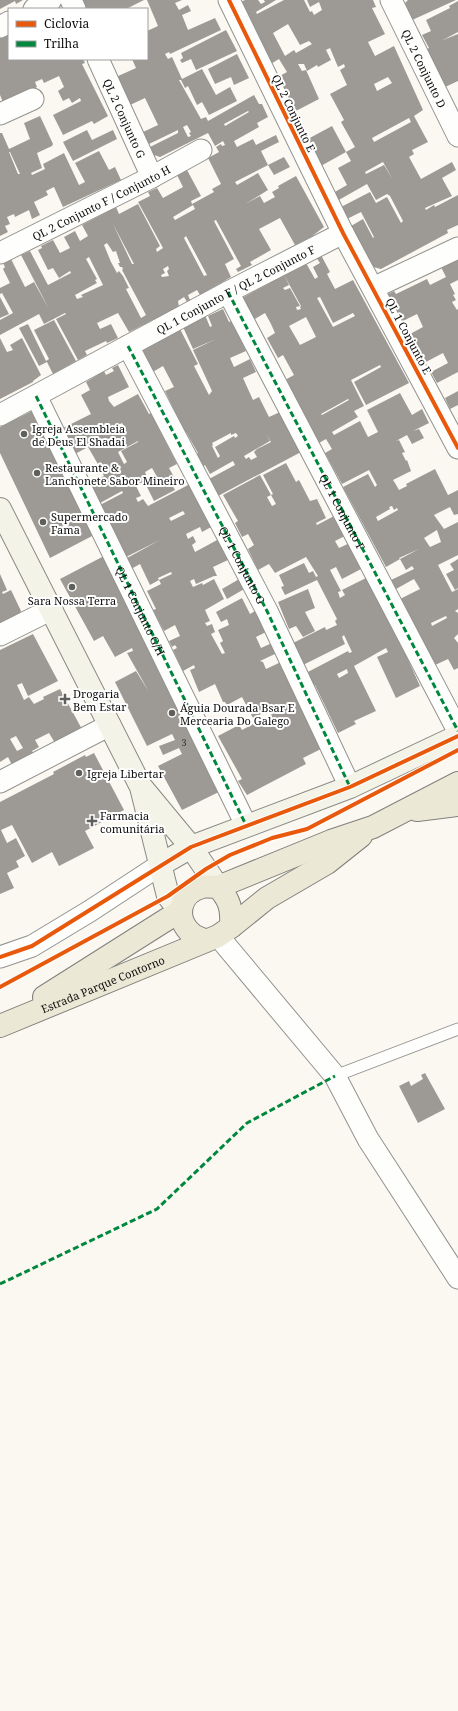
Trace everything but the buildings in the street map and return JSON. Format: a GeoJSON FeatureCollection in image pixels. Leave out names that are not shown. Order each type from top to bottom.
{"type":"FeatureCollection","features":[{"type":"Feature","properties":{"kind":"main road","name":"Estrada Parque Contorno"},"geometry":{"type":"LineString","coordinates":[[218,887],[331,841],[373,827],[458,784]]}},
{"type":"Feature","properties":{"kind":"main road"},"geometry":{"type":"LineString","coordinates":[[404,811],[458,805]]}},
{"type":"Feature","properties":{"kind":"main road","name":"Estrada Parque Contorno"},"geometry":{"type":"LineString","coordinates":[[0,1026],[218,935],[267,898],[327,863],[373,827]]}},
{"type":"Feature","properties":{"kind":"main road"},"geometry":{"type":"LineString","coordinates":[[204,886],[218,887],[230,904],[218,935],[193,935],[183,924],[180,911],[185,899],[193,890],[204,886]]}},
{"type":"Feature","properties":{"kind":"main road","name":"Estrada Parque Contorno"},"geometry":{"type":"LineString","coordinates":[[0,1026],[180,911]]}},
{"type":"Feature","properties":{"kind":"street"},"geometry":{"type":"LineString","coordinates":[[36,8],[51,0]]}},
{"type":"Feature","properties":{"kind":"street","name":"QL 2 Conjunto E"},"geometry":{"type":"LineString","coordinates":[[229,0],[343,233]]}},
{"type":"Feature","properties":{"kind":"street","name":"QL 2 Conjunto D"},"geometry":{"type":"LineString","coordinates":[[391,0],[458,136]]}},
{"type":"Feature","properties":{"kind":"street","name":"QL 2 Conjunto G"},"geometry":{"type":"LineString","coordinates":[[98,60],[152,177]]}},
{"type":"Feature","properties":{"kind":"street"},"geometry":{"type":"LineString","coordinates":[[0,114],[33,99]]}},
{"type":"Feature","properties":{"kind":"street","name":"QL 2 Conjunto F / Conjunto H"},"geometry":{"type":"LineString","coordinates":[[0,253],[152,177],[201,150]]}},
{"type":"Feature","properties":{"kind":"street","name":"QL 1 Conjunto E"},"geometry":{"type":"LineString","coordinates":[[343,233],[458,448]]}},
{"type":"Feature","properties":{"kind":"street","name":"QL 1 Conjunto F / QL 2 Conjunto F"},"geometry":{"type":"LineString","coordinates":[[0,415],[228,292],[343,233]]}},
{"type":"Feature","properties":{"kind":"street"},"geometry":{"type":"LineString","coordinates":[[373,288],[458,248]]}},
{"type":"Feature","properties":{"kind":"street","name":"QL 1 Conjunto F"},"geometry":{"type":"LineString","coordinates":[[228,292],[458,731]]}},
{"type":"Feature","properties":{"kind":"street","name":"QL 1 Conjunto G"},"geometry":{"type":"LineString","coordinates":[[128,346],[267,611],[350,788]]}},
{"type":"Feature","properties":{"kind":"street","name":"QL 1 Conjunto G/H"},"geometry":{"type":"LineString","coordinates":[[36,396],[246,825]]}},
{"type":"Feature","properties":{"kind":"street"},"geometry":{"type":"LineString","coordinates":[[0,509],[141,787],[168,896],[180,911]]}},
{"type":"Feature","properties":{"kind":"street"},"geometry":{"type":"LineString","coordinates":[[0,635],[52,609]]}},
{"type":"Feature","properties":{"kind":"street"},"geometry":{"type":"LineString","coordinates":[[0,782],[110,725]]}},
{"type":"Feature","properties":{"kind":"street"},"geometry":{"type":"LineString","coordinates":[[0,957],[32,946],[191,847],[246,825],[350,788],[458,736]]}},
{"type":"Feature","properties":{"kind":"street"},"geometry":{"type":"LineString","coordinates":[[141,787],[191,847],[218,887]]}},
{"type":"Feature","properties":{"kind":"street"},"geometry":{"type":"LineString","coordinates":[[218,935],[335,1076],[368,1139],[458,1278]]}},
{"type":"Feature","properties":{"kind":"lane"},"geometry":{"type":"LineString","coordinates":[[335,1076],[458,1029]]}},
{"type":"Feature","properties":{"kind":"marked path"},"geometry":{"type":"LineString","coordinates":[[228,292],[458,731]]}},
{"type":"Feature","properties":{"kind":"marked path"},"geometry":{"type":"LineString","coordinates":[[128,346],[267,611],[350,787]]}},
{"type":"Feature","properties":{"kind":"marked path"},"geometry":{"type":"LineString","coordinates":[[36,396],[246,825]]}},
{"type":"Feature","properties":{"kind":"marked path"},"geometry":{"type":"LineString","coordinates":[[0,1284],[157,1209],[247,1123],[335,1076]]}},
{"type":"Feature","properties":{"kind":"cycle path"},"geometry":{"type":"LineString","coordinates":[[229,0],[343,233],[458,448]]}},
{"type":"Feature","properties":{"kind":"cycle path"},"geometry":{"type":"LineString","coordinates":[[0,957],[32,946],[191,847],[350,787],[458,736]]}},
{"type":"Feature","properties":{"kind":"cycle path"},"geometry":{"type":"LineString","coordinates":[[0,987],[168,896],[206,869],[230,855],[272,838],[307,829],[458,750]]}},
{"type":"Feature","properties":{"kind":"place","name":"Igreja Assembleia de Deus El Shadai"},"geometry":{"type":"Point","coordinates":[24,434]}},
{"type":"Feature","properties":{"kind":"place","name":"Restaurante & Lanchonete Sabor Mineiro"},"geometry":{"type":"Point","coordinates":[37,473]}},
{"type":"Feature","properties":{"kind":"place","name":"Supermercado Fama"},"geometry":{"type":"Point","coordinates":[43,522]}},
{"type":"Feature","properties":{"kind":"place","name":"Sara Nossa Terra"},"geometry":{"type":"Point","coordinates":[72,587]}},
{"type":"Feature","properties":{"kind":"place","name":"Drogaria Bem Estar"},"geometry":{"type":"Point","coordinates":[65,699]}},
{"type":"Feature","properties":{"kind":"place","name":"Águia Dourada Bsar E Mercearia Do Galego"},"geometry":{"type":"Point","coordinates":[172,713]}},
{"type":"Feature","properties":{"kind":"place","name":"Igreja Libertar"},"geometry":{"type":"Point","coordinates":[79,773]}},
{"type":"Feature","properties":{"kind":"place","name":"Farmacia comunitária"},"geometry":{"type":"Point","coordinates":[92,821]}}]}
